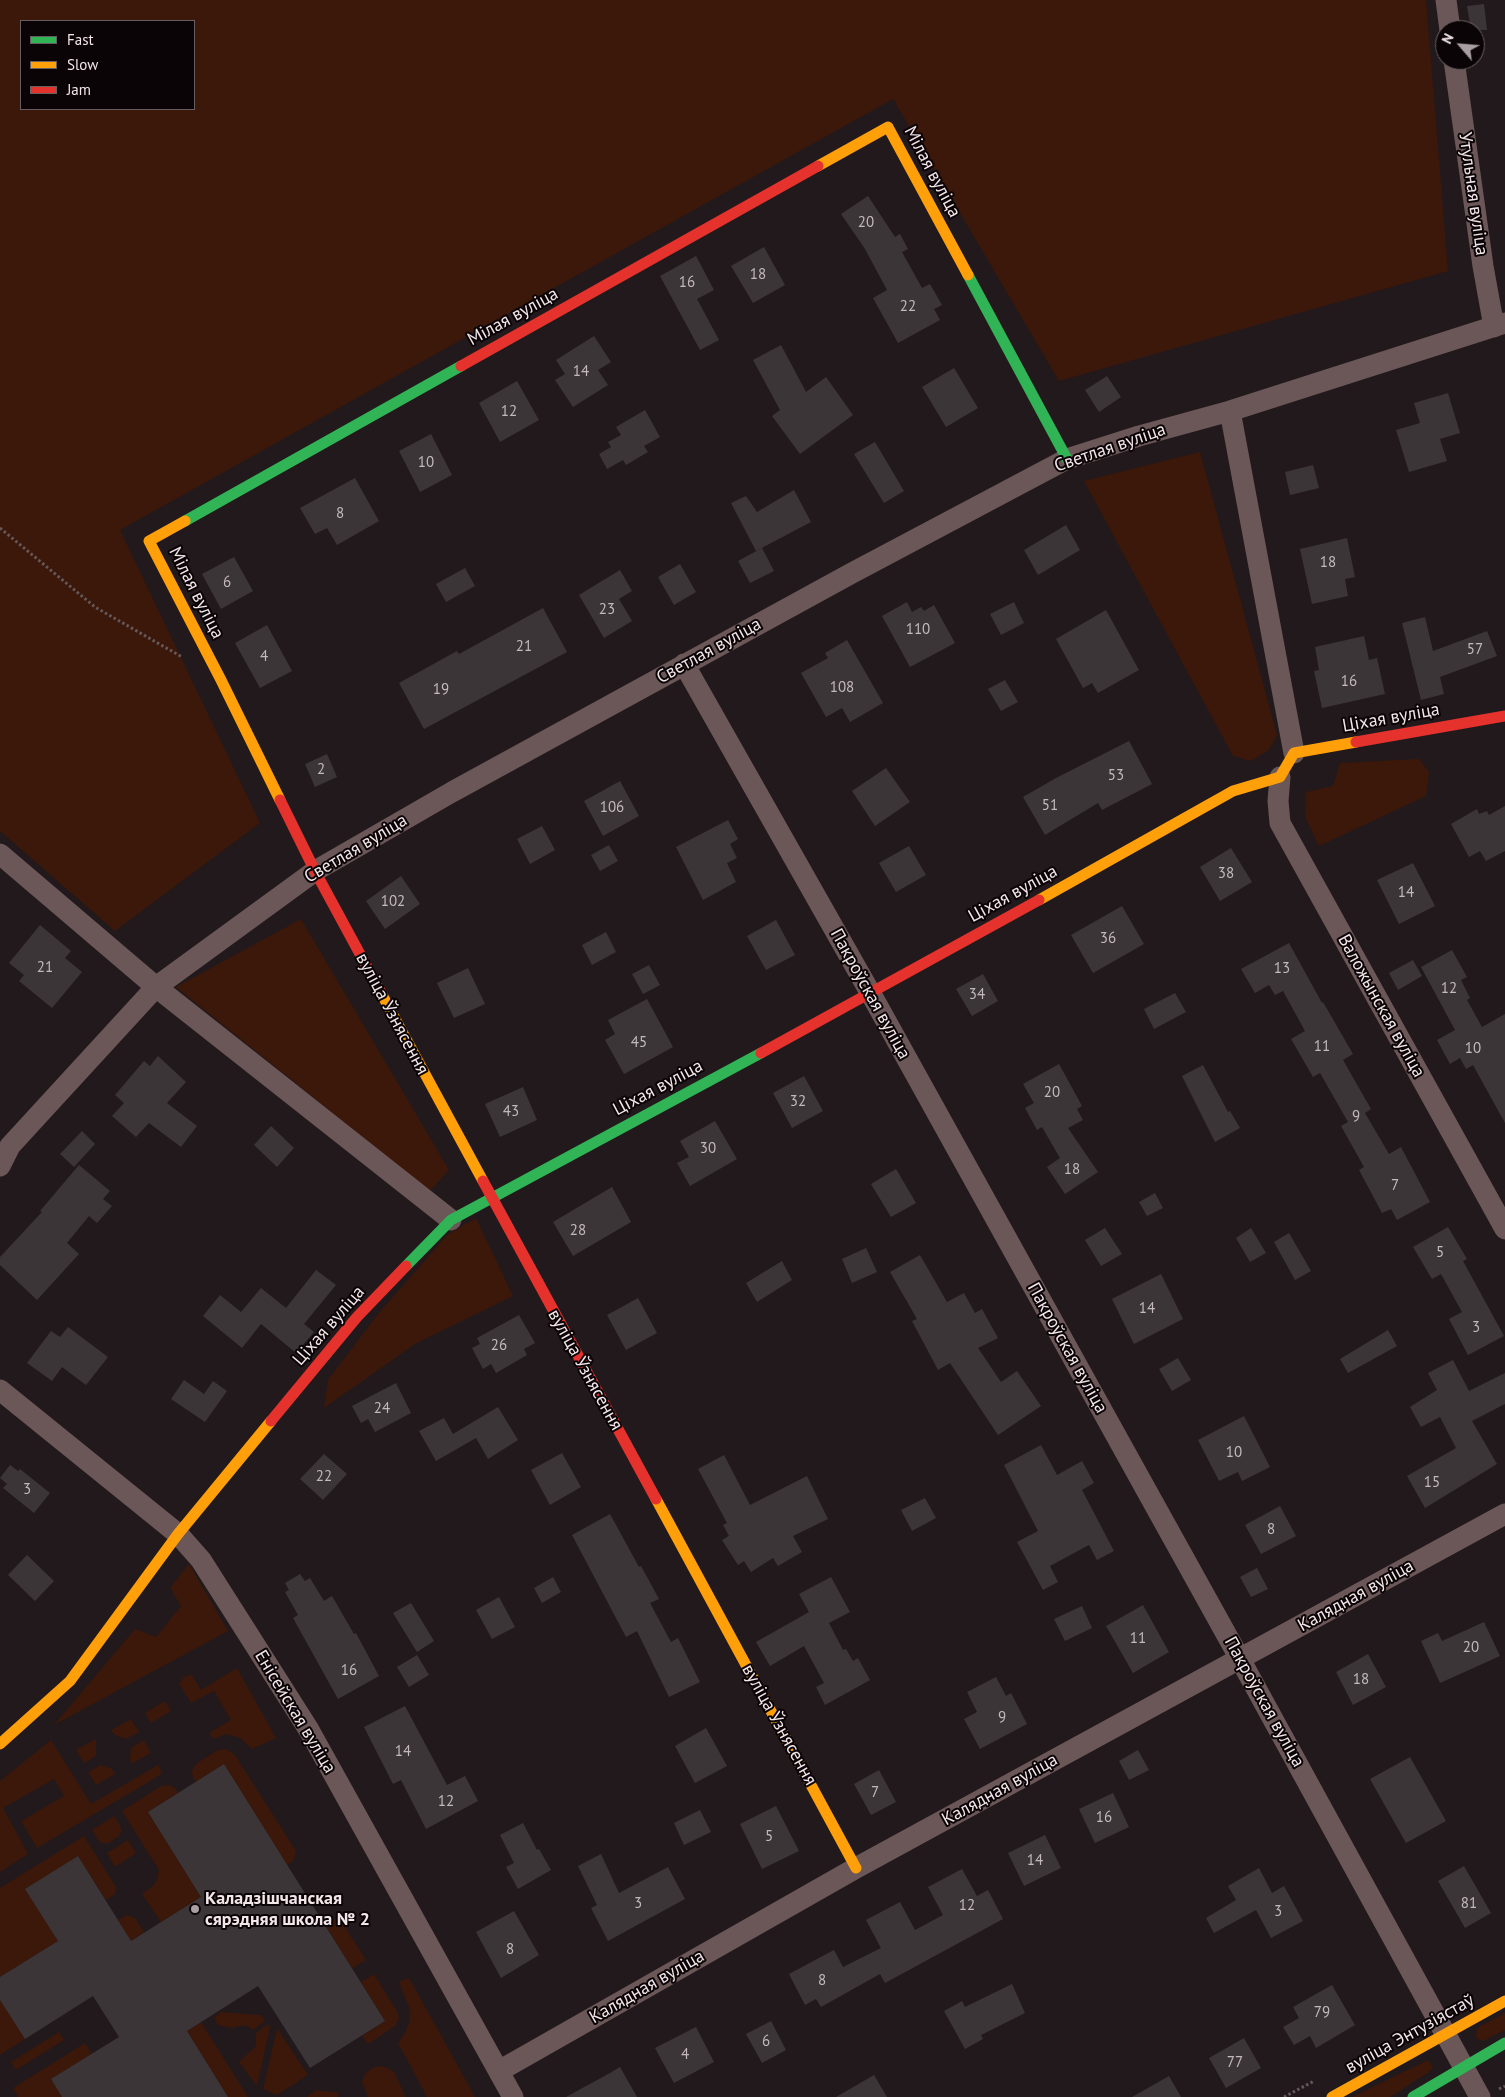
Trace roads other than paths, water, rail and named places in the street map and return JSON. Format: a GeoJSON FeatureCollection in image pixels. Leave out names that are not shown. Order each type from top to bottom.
{"type":"FeatureCollection","features":[{"type":"Feature","properties":{"kind":"street"},"geometry":{"type":"LineString","coordinates":[[1446,0],[1449,20]]}},
{"type":"Feature","properties":{"kind":"street","name":"Утульная вуліца"},"geometry":{"type":"LineString","coordinates":[[1455,70],[1483,266],[1499,325]]}},
{"type":"Feature","properties":{"kind":"street","name":"Мілая вуліца"},"geometry":{"type":"LineString","coordinates":[[315,871],[221,680],[149,541],[888,127],[1067,459]]}},
{"type":"Feature","properties":{"kind":"street","name":"Светлая вуліца"},"geometry":{"type":"LineString","coordinates":[[0,1166],[5,1149],[156,987],[315,871],[452,792],[684,664],[1067,459],[1139,436],[1230,411],[1499,325]]}},
{"type":"Feature","properties":{"kind":"street"},"geometry":{"type":"LineString","coordinates":[[1230,411],[1294,754],[1280,777]]}},
{"type":"Feature","properties":{"kind":"street","name":"Пакроўская вуліца"},"geometry":{"type":"LineString","coordinates":[[684,664],[1240,1659],[1480,2097]]}},
{"type":"Feature","properties":{"kind":"street","name":"Ціхая вуліца"},"geometry":{"type":"LineString","coordinates":[[1294,754],[1505,716]]}},
{"type":"Feature","properties":{"kind":"street","name":"Ціхая вуліца"},"geometry":{"type":"LineString","coordinates":[[0,1744],[70,1681],[178,1534],[357,1317],[451,1220],[870,994],[1233,792],[1280,777]]}},
{"type":"Feature","properties":{"kind":"street","name":"Валожынская вуліца"},"geometry":{"type":"LineString","coordinates":[[1280,777],[1278,801],[1280,823],[1505,1229]]}},
{"type":"Feature","properties":{"kind":"street"},"geometry":{"type":"LineString","coordinates":[[0,854],[156,987],[451,1220]]}},
{"type":"Feature","properties":{"kind":"street","name":"вуліца Ўзнясення"},"geometry":{"type":"LineString","coordinates":[[315,871],[856,1868]]}},
{"type":"Feature","properties":{"kind":"street","name":"Енісейская вуліца"},"geometry":{"type":"LineString","coordinates":[[0,1390],[178,1534],[201,1560],[309,1730],[513,2097]]}},
{"type":"Feature","properties":{"kind":"street","name":"Калядная вуліца"},"geometry":{"type":"LineString","coordinates":[[499,2071],[856,1868],[1505,1514]]}},
{"type":"Feature","properties":{"kind":"street","name":"вуліца Энтузіястаў"},"geometry":{"type":"LineString","coordinates":[[1332,2097],[1505,2001]]}},
{"type":"Feature","properties":{"kind":"street"},"geometry":{"type":"LineString","coordinates":[[1413,2097],[1505,2043]]}},
{"type":"Feature","properties":{"kind":"place","name":"Каладзішчанская сярэдняя школа № 2"},"geometry":{"type":"Point","coordinates":[195,1909]}}]}
